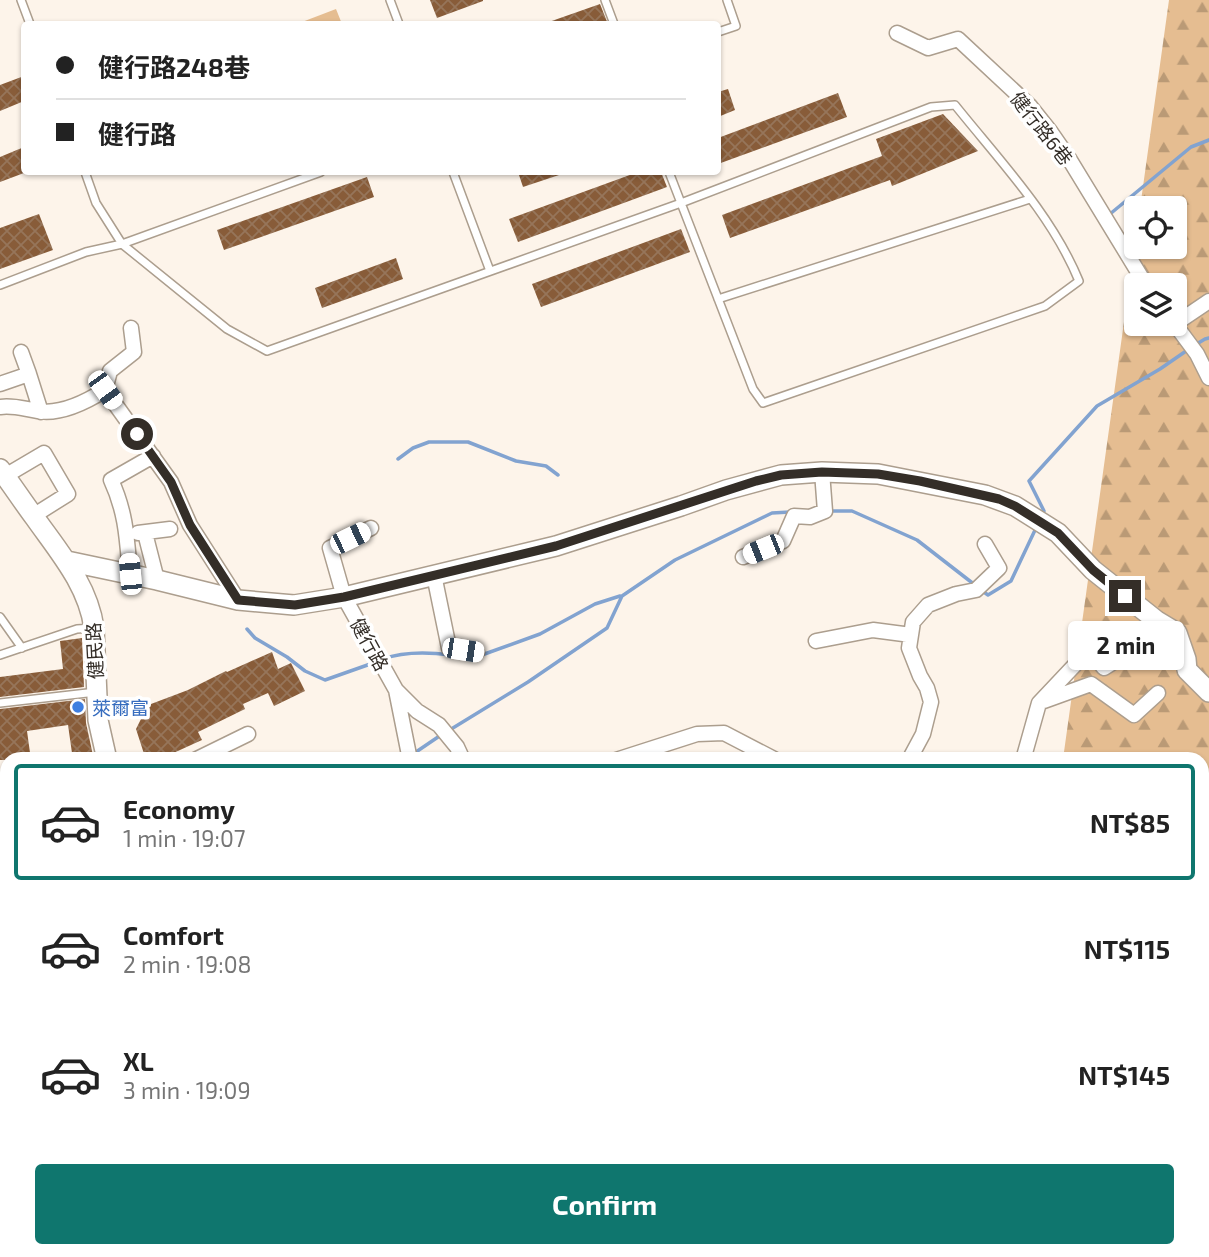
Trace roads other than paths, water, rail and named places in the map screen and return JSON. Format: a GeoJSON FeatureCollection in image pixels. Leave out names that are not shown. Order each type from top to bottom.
{"type":"FeatureCollection","features":[{"type":"Feature","properties":{"kind":"street","name":"健行路6巷"},"geometry":{"type":"LineString","coordinates":[[897,33],[928,47],[958,39],[1030,106],[1068,157],[1139,273]]}},
{"type":"Feature","properties":{"kind":"street"},"geometry":{"type":"LineString","coordinates":[[1187,315],[1209,301]]}},
{"type":"Feature","properties":{"kind":"street"},"geometry":{"type":"LineString","coordinates":[[0,407],[13,405],[56,411],[88,401],[105,390],[110,371],[134,352],[131,328]]}},
{"type":"Feature","properties":{"kind":"street"},"geometry":{"type":"LineString","coordinates":[[1184,336],[1209,378]]}},
{"type":"Feature","properties":{"kind":"street"},"geometry":{"type":"LineString","coordinates":[[21,352],[41,411]]}},
{"type":"Feature","properties":{"kind":"street"},"geometry":{"type":"LineString","coordinates":[[0,384],[29,374]]}},
{"type":"Feature","properties":{"kind":"street"},"geometry":{"type":"LineString","coordinates":[[105,390],[171,482],[190,525],[238,600]]}},
{"type":"Feature","properties":{"kind":"street","name":"健民路"},"geometry":{"type":"LineString","coordinates":[[33,516],[68,494],[44,453],[3,472],[33,516],[67,561],[92,615],[98,720],[105,752]]}},
{"type":"Feature","properties":{"kind":"street"},"geometry":{"type":"LineString","coordinates":[[130,574],[121,506],[111,480],[153,456]]}},
{"type":"Feature","properties":{"kind":"street"},"geometry":{"type":"LineString","coordinates":[[743,557],[783,541],[794,516],[810,517],[825,511],[822,472]]}},
{"type":"Feature","properties":{"kind":"street","name":"健行路"},"geometry":{"type":"LineString","coordinates":[[67,561],[238,600],[295,605],[344,597],[556,546],[781,475],[822,472],[884,474],[985,495],[1015,506],[1058,533],[1093,570],[1157,621],[1177,633],[1187,670],[1209,692]]}},
{"type":"Feature","properties":{"kind":"street"},"geometry":{"type":"LineString","coordinates":[[344,597],[330,548],[371,528]]}},
{"type":"Feature","properties":{"kind":"street"},"geometry":{"type":"LineString","coordinates":[[126,533],[170,529]]}},
{"type":"Feature","properties":{"kind":"street"},"geometry":{"type":"LineString","coordinates":[[145,533],[157,580]]}},
{"type":"Feature","properties":{"kind":"street"},"geometry":{"type":"LineString","coordinates":[[913,752],[923,734],[931,702],[909,648],[913,622],[928,605],[956,594],[976,590],[999,568],[985,544]]}},
{"type":"Feature","properties":{"kind":"street"},"geometry":{"type":"LineString","coordinates":[[434,575],[449,648],[477,652]]}},
{"type":"Feature","properties":{"kind":"street","name":"健行路"},"geometry":{"type":"LineString","coordinates":[[344,597],[396,690]]}},
{"type":"Feature","properties":{"kind":"street"},"geometry":{"type":"LineString","coordinates":[[816,642],[873,631],[911,635]]}},
{"type":"Feature","properties":{"kind":"street"},"geometry":{"type":"LineString","coordinates":[[1025,752],[1039,703],[1088,650],[1104,668],[1131,651]]}},
{"type":"Feature","properties":{"kind":"street"},"geometry":{"type":"LineString","coordinates":[[1039,703],[1091,684],[1134,715],[1158,693]]}},
{"type":"Feature","properties":{"kind":"street"},"geometry":{"type":"LineString","coordinates":[[396,690],[408,752]]}},
{"type":"Feature","properties":{"kind":"street"},"geometry":{"type":"LineString","coordinates":[[396,690],[418,711],[439,725],[459,752]]}},
{"type":"Feature","properties":{"kind":"street"},"geometry":{"type":"LineString","coordinates":[[641,752],[697,734],[724,733],[761,752]]}},
{"type":"Feature","properties":{"kind":"street"},"geometry":{"type":"LineString","coordinates":[[211,752],[248,734]]}},
{"type":"Feature","properties":{"kind":"lane"},"geometry":{"type":"LineString","coordinates":[[21,0],[29,21]]}},
{"type":"Feature","properties":{"kind":"lane"},"geometry":{"type":"LineString","coordinates":[[390,0],[398,21]]}},
{"type":"Feature","properties":{"kind":"lane"},"geometry":{"type":"LineString","coordinates":[[605,0],[613,21]]}},
{"type":"Feature","properties":{"kind":"lane"},"geometry":{"type":"LineString","coordinates":[[721,31],[736,26],[727,0]]}},
{"type":"Feature","properties":{"kind":"lane"},"geometry":{"type":"LineString","coordinates":[[86,175],[96,202],[122,244],[227,329],[267,351],[681,203],[931,107],[955,105],[1030,199],[1069,258],[1079,281],[1045,306],[763,403],[753,389],[718,299],[681,203],[670,175]]}},
{"type":"Feature","properties":{"kind":"lane"},"geometry":{"type":"LineString","coordinates":[[0,285],[86,252],[122,244],[313,175]]}},
{"type":"Feature","properties":{"kind":"lane"},"geometry":{"type":"LineString","coordinates":[[454,175],[490,271]]}},
{"type":"Feature","properties":{"kind":"lane"},"geometry":{"type":"LineString","coordinates":[[718,299],[1030,199]]}},
{"type":"Feature","properties":{"kind":"lane"},"geometry":{"type":"LineString","coordinates":[[0,617],[22,648]]}},
{"type":"Feature","properties":{"kind":"lane"},"geometry":{"type":"LineString","coordinates":[[0,654],[77,629],[94,628]]}},
{"type":"Feature","properties":{"kind":"lane"},"geometry":{"type":"LineString","coordinates":[[0,704],[96,692]]}},
{"type":"Feature","properties":{"kind":"waterway"},"geometry":{"type":"LineString","coordinates":[[1110,214],[1191,147],[1209,140]]}},
{"type":"Feature","properties":{"kind":"waterway"},"geometry":{"type":"LineString","coordinates":[[1195,345],[1209,338]]}},
{"type":"Feature","properties":{"kind":"waterway"},"geometry":{"type":"LineString","coordinates":[[1042,515],[1044,511],[1029,481],[1097,406],[1189,349]]}},
{"type":"Feature","properties":{"kind":"waterway"},"geometry":{"type":"LineString","coordinates":[[398,459],[413,448],[429,442],[468,442],[516,461],[546,466],[558,475]]}},
{"type":"Feature","properties":{"kind":"waterway"},"geometry":{"type":"LineString","coordinates":[[830,511],[852,511],[917,540],[975,585]]}},
{"type":"Feature","properties":{"kind":"waterway"},"geometry":{"type":"LineString","coordinates":[[448,731],[528,682],[607,628],[622,596],[675,560],[772,513],[790,512]]}},
{"type":"Feature","properties":{"kind":"waterway"},"geometry":{"type":"LineString","coordinates":[[981,590],[988,595],[1011,581],[1036,528]]}},
{"type":"Feature","properties":{"kind":"waterway"},"geometry":{"type":"LineString","coordinates":[[479,656],[540,634],[595,604],[620,596]]}},
{"type":"Feature","properties":{"kind":"waterway"},"geometry":{"type":"LineString","coordinates":[[247,629],[255,638],[305,671],[325,680],[376,662]]}},
{"type":"Feature","properties":{"kind":"waterway"},"geometry":{"type":"LineString","coordinates":[[383,659],[417,653],[451,655]]}},
{"type":"Feature","properties":{"kind":"waterway"},"geometry":{"type":"LineString","coordinates":[[416,752],[441,735]]}},
{"type":"Feature","properties":{"kind":"place","name":"萊爾富"},"geometry":{"type":"Point","coordinates":[78,707]}}]}
